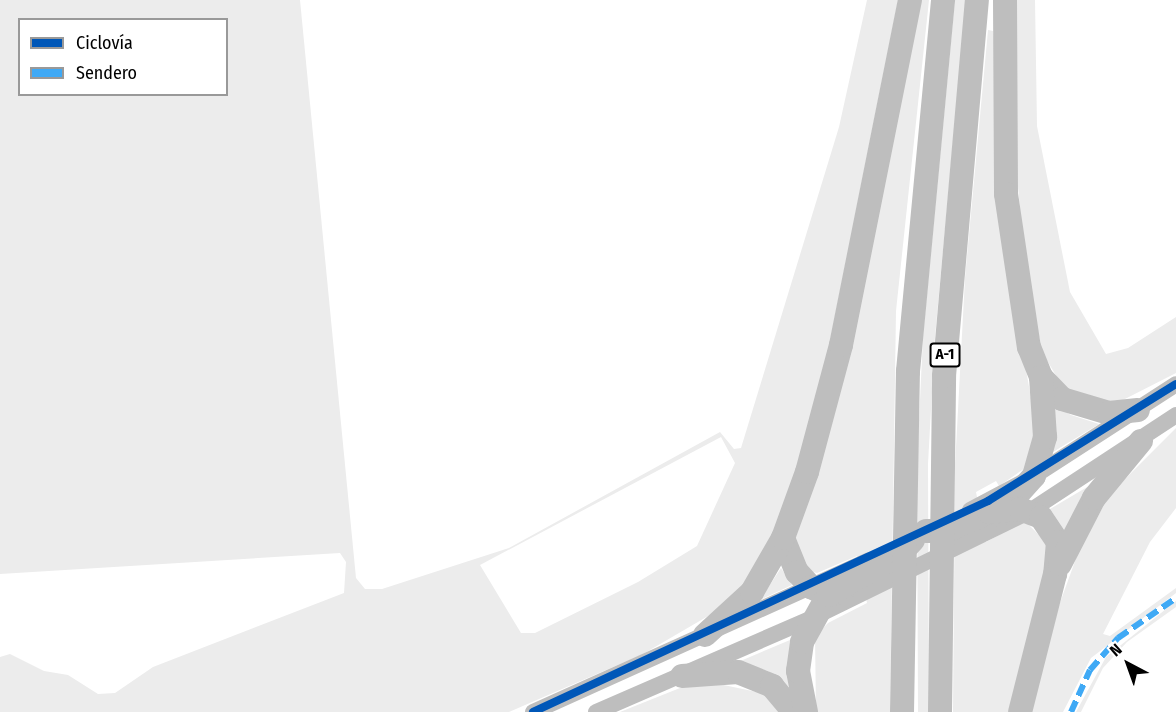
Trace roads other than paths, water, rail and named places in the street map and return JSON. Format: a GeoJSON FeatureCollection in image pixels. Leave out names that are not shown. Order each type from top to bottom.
{"type":"FeatureCollection","features":[{"type":"Feature","properties":{"kind":"highway"},"geometry":{"type":"LineString","coordinates":[[705,635],[752,592],[783,538],[841,345],[910,0]]}},
{"type":"Feature","properties":{"kind":"highway","name":"A-1"},"geometry":{"type":"LineString","coordinates":[[902,712],[908,371],[943,0]]}},
{"type":"Feature","properties":{"kind":"highway","name":"A-1"},"geometry":{"type":"LineString","coordinates":[[940,712],[945,365],[977,0]]}},
{"type":"Feature","properties":{"kind":"highway"},"geometry":{"type":"LineString","coordinates":[[819,591],[908,564],[923,564],[937,549],[999,514],[1034,476],[1045,437],[1041,377],[1020,305],[1006,194],[1005,0]]}},
{"type":"Feature","properties":{"kind":"highway"},"geometry":{"type":"LineString","coordinates":[[1041,377],[1062,399],[1084,409],[1138,410]]}},
{"type":"Feature","properties":{"kind":"highway"},"geometry":{"type":"LineString","coordinates":[[1056,574],[1094,498],[1141,441]]}},
{"type":"Feature","properties":{"kind":"highway"},"geometry":{"type":"LineString","coordinates":[[854,582],[900,554],[922,533],[946,531],[999,514],[1041,517],[1058,542],[1056,574],[1020,712]]}},
{"type":"Feature","properties":{"kind":"highway"},"geometry":{"type":"LineString","coordinates":[[783,538],[797,572],[819,591]]}},
{"type":"Feature","properties":{"kind":"highway"},"geometry":{"type":"LineString","coordinates":[[806,712],[798,671],[819,591]]}},
{"type":"Feature","properties":{"kind":"highway"},"geometry":{"type":"LineString","coordinates":[[682,676],[738,672],[772,686],[794,712]]}},
{"type":"Feature","properties":{"kind":"street"},"geometry":{"type":"LineString","coordinates":[[1034,476],[1176,384]]}},
{"type":"Feature","properties":{"kind":"street"},"geometry":{"type":"LineString","coordinates":[[999,514],[1141,441],[1176,415]]}},
{"type":"Feature","properties":{"kind":"street"},"geometry":{"type":"LineString","coordinates":[[596,712],[814,617],[854,582]]}},
{"type":"Feature","properties":{"kind":"street"},"geometry":{"type":"LineString","coordinates":[[533,712],[705,635],[819,591]]}}]}
